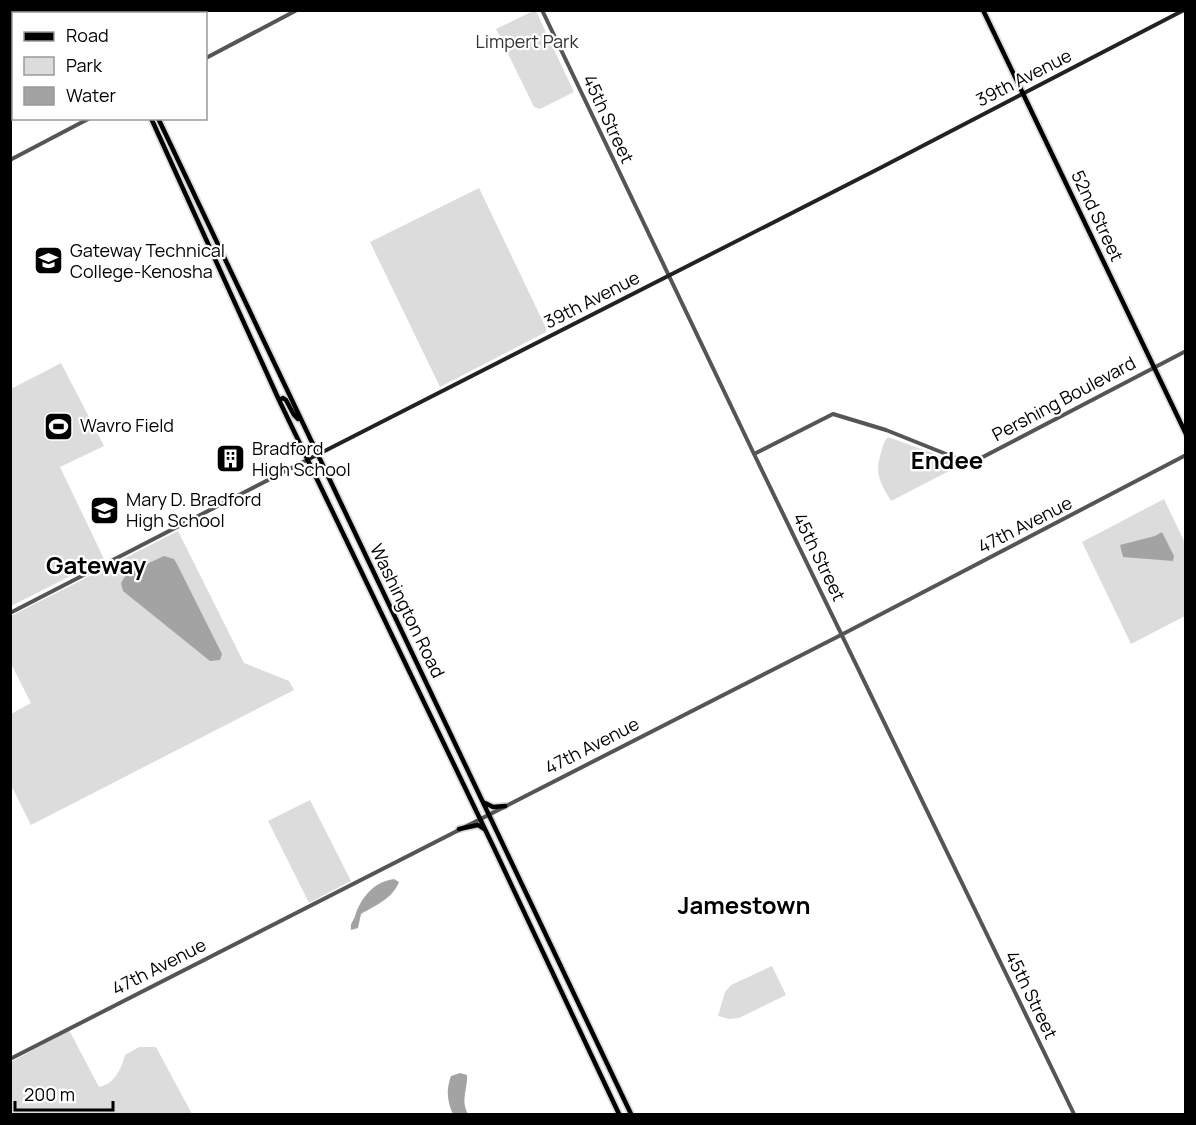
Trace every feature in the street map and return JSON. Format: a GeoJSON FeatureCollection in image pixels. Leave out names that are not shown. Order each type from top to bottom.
{"type":"FeatureCollection","features":[{"type":"Feature","properties":{"kind":"main road","name":"52nd Street"},"geometry":{"type":"LineString","coordinates":[[984,10],[1185,434]]}},
{"type":"Feature","properties":{"kind":"main road","name":"39th Avenue"},"geometry":{"type":"LineString","coordinates":[[307,460],[1184,10]]}},
{"type":"Feature","properties":{"kind":"main road","name":"Washington Road"},"geometry":{"type":"LineString","coordinates":[[152,120],[307,460],[480,818],[619,1114]]}},
{"type":"Feature","properties":{"kind":"main road","name":"Washington Road"},"geometry":{"type":"LineString","coordinates":[[159,120],[316,455],[631,1114]]}},
{"type":"Feature","properties":{"kind":"main road"},"geometry":{"type":"LineString","coordinates":[[191,205],[197,202]]}},
{"type":"Feature","properties":{"kind":"main road"},"geometry":{"type":"LineString","coordinates":[[279,400],[283,398],[286,400],[300,421]]}},
{"type":"Feature","properties":{"kind":"main road"},"geometry":{"type":"LineString","coordinates":[[483,802],[490,806],[505,806]]}},
{"type":"Feature","properties":{"kind":"main road"},"geometry":{"type":"LineString","coordinates":[[459,829],[478,825],[486,831]]}},
{"type":"Feature","properties":{"kind":"main road"},"geometry":{"type":"LineString","coordinates":[[564,1000],[574,994]]}},
{"type":"Feature","properties":{"kind":"street"},"geometry":{"type":"LineString","coordinates":[[207,57],[297,10]]}},
{"type":"Feature","properties":{"kind":"street","name":"45th Street"},"geometry":{"type":"LineString","coordinates":[[542,10],[753,454],[1074,1114]]}},
{"type":"Feature","properties":{"kind":"street"},"geometry":{"type":"LineString","coordinates":[[10,160],[86,120]]}},
{"type":"Feature","properties":{"kind":"street","name":"Pershing Boulevard"},"geometry":{"type":"LineString","coordinates":[[753,454],[833,414],[886,430],[961,460],[980,459],[1185,351]]}},
{"type":"Feature","properties":{"kind":"street","name":"47th Avenue"},"geometry":{"type":"LineString","coordinates":[[10,1059],[841,635],[1185,455]]}},
{"type":"Feature","properties":{"kind":"street","name":"39th Avenue"},"geometry":{"type":"LineString","coordinates":[[10,612],[307,460]]}},
{"type":"Feature","properties":{"kind":"green space","name":"Limpert Park"},"geometry":{"type":"Polygon","coordinates":[[[536,11],[574,92],[540,109],[534,107],[496,29],[536,11]]]}},
{"type":"Feature","properties":{"kind":"green space"},"geometry":{"type":"Polygon","coordinates":[[[479,188],[546,332],[440,387],[370,242],[479,188]]]}},
{"type":"Feature","properties":{"kind":"green space"},"geometry":{"type":"Polygon","coordinates":[[[61,363],[104,446],[60,467],[104,559],[11,606],[11,389],[61,363]]]}},
{"type":"Feature","properties":{"kind":"green space"},"geometry":{"type":"Polygon","coordinates":[[[888,437],[952,460],[956,466],[891,501],[878,471],[883,445],[888,437]]]}},
{"type":"Feature","properties":{"kind":"green space"},"geometry":{"type":"Polygon","coordinates":[[[1164,499],[1185,543],[1185,616],[1131,644],[1082,542],[1164,499]]]}},
{"type":"Feature","properties":{"kind":"green space"},"geometry":{"type":"Polygon","coordinates":[[[178,531],[244,663],[289,681],[294,690],[31,825],[11,785],[11,714],[31,703],[11,664],[11,616],[178,531]]]}},
{"type":"Feature","properties":{"kind":"green space"},"geometry":{"type":"Polygon","coordinates":[[[310,800],[351,881],[309,903],[268,821],[310,800]]]}},
{"type":"Feature","properties":{"kind":"green space"},"geometry":{"type":"Polygon","coordinates":[[[772,966],[786,995],[739,1018],[729,1019],[718,1016],[725,992],[731,985],[772,966]]]}},
{"type":"Feature","properties":{"kind":"green space"},"geometry":{"type":"Polygon","coordinates":[[[69,1030],[99,1087],[113,1079],[125,1055],[139,1047],[156,1047],[192,1114],[11,1114],[11,1062],[69,1030]]]}},
{"type":"Feature","properties":{"kind":"water"},"geometry":{"type":"Polygon","coordinates":[[[1162,532],[1174,556],[1173,561],[1123,557],[1120,545],[1162,532]]]}},
{"type":"Feature","properties":{"kind":"water"},"geometry":{"type":"Polygon","coordinates":[[[164,556],[174,559],[177,564],[222,654],[220,660],[210,661],[123,591],[121,583],[127,573],[164,556]]]}},
{"type":"Feature","properties":{"kind":"water"},"geometry":{"type":"Polygon","coordinates":[[[394,879],[399,882],[392,893],[361,914],[358,928],[351,930],[351,924],[364,897],[374,887],[394,879]]]}},
{"type":"Feature","properties":{"kind":"water"},"geometry":{"type":"Polygon","coordinates":[[[460,1073],[467,1075],[464,1099],[468,1114],[453,1114],[448,1100],[451,1076],[460,1073]]]}},
{"type":"Feature","properties":{"kind":"place","name":"Gateway Technical College-Kenosha"},"geometry":{"type":"Point","coordinates":[49,261]}},
{"type":"Feature","properties":{"kind":"place","name":"Wavro Field"},"geometry":{"type":"Point","coordinates":[59,426]}},
{"type":"Feature","properties":{"kind":"place","name":"Bradford High School"},"geometry":{"type":"Point","coordinates":[231,459]}},
{"type":"Feature","properties":{"kind":"place","name":"Mary D. Bradford High School"},"geometry":{"type":"Point","coordinates":[105,510]}},
{"type":"Feature","properties":{"kind":"district","name":"Endee"},"geometry":{"type":"Point","coordinates":[947,461]}},
{"type":"Feature","properties":{"kind":"district","name":"Gateway"},"geometry":{"type":"Point","coordinates":[96,566]}},
{"type":"Feature","properties":{"kind":"district","name":"Jamestown"},"geometry":{"type":"Point","coordinates":[744,906]}}]}
